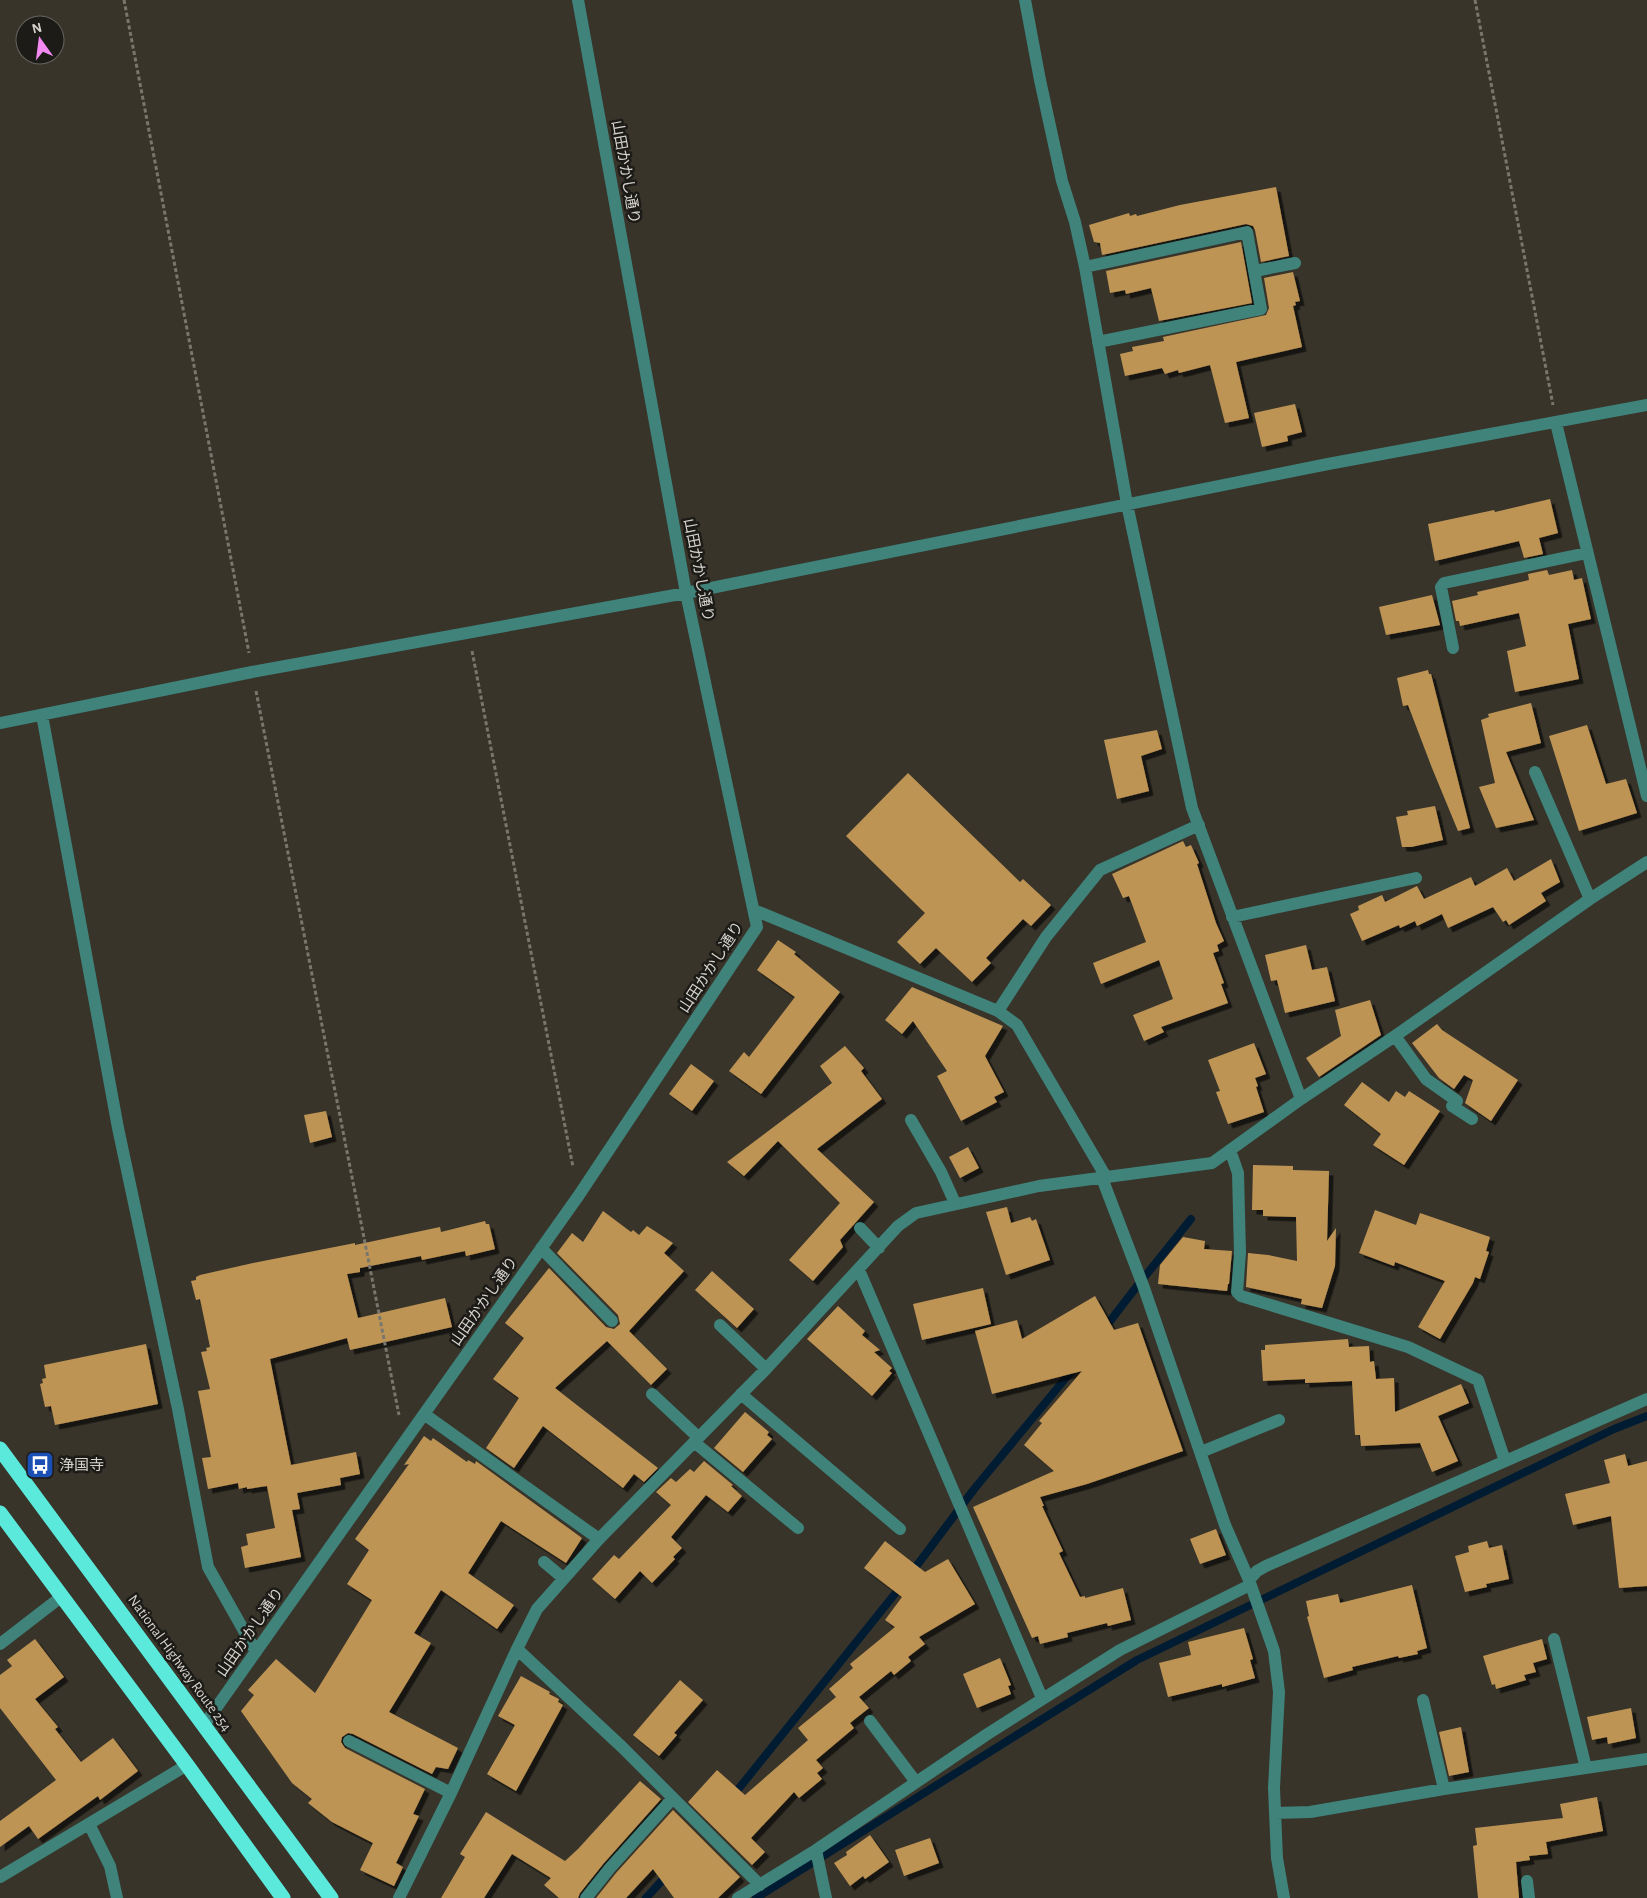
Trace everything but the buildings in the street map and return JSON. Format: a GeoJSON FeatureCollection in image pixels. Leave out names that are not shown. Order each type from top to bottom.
{"type":"FeatureCollection","features":[{"type":"Feature","properties":{"kind":"highway","name":"National Highway Route 254"},"geometry":{"type":"LineString","coordinates":[[0,1449],[330,1898]]}},
{"type":"Feature","properties":{"kind":"highway"},"geometry":{"type":"LineString","coordinates":[[0,1513],[283,1898]]}},
{"type":"Feature","properties":{"kind":"street","name":"山田かかし通り"},"geometry":{"type":"LineString","coordinates":[[204,1725],[579,1195],[757,927],[686,593],[578,0]]}},
{"type":"Feature","properties":{"kind":"street"},"geometry":{"type":"LineString","coordinates":[[1024,0],[1060,172],[1075,222],[1085,267],[1127,504],[1192,808],[1301,1099]]}},
{"type":"Feature","properties":{"kind":"street"},"geometry":{"type":"LineString","coordinates":[[1085,267],[1247,232],[1261,309],[1098,342]]}},
{"type":"Feature","properties":{"kind":"street"},"geometry":{"type":"LineString","coordinates":[[1254,272],[1295,263]]}},
{"type":"Feature","properties":{"kind":"street"},"geometry":{"type":"LineString","coordinates":[[0,723],[252,672],[686,593],[1328,464],[1647,405]]}},
{"type":"Feature","properties":{"kind":"street"},"geometry":{"type":"LineString","coordinates":[[1556,422],[1647,796]]}},
{"type":"Feature","properties":{"kind":"street"},"geometry":{"type":"LineString","coordinates":[[1452,648],[1441,587],[1444,583],[1587,553]]}},
{"type":"Feature","properties":{"kind":"street"},"geometry":{"type":"LineString","coordinates":[[42,715],[118,1128],[178,1409],[208,1566],[256,1652]]}},
{"type":"Feature","properties":{"kind":"street"},"geometry":{"type":"LineString","coordinates":[[1535,772],[1590,899]]}},
{"type":"Feature","properties":{"kind":"street"},"geometry":{"type":"LineString","coordinates":[[998,1011],[1046,937],[1100,870],[1199,825]]}},
{"type":"Feature","properties":{"kind":"street"},"geometry":{"type":"LineString","coordinates":[[399,1898],[452,1793],[517,1649],[537,1610],[599,1539],[766,1370],[898,1226],[916,1213],[1039,1186],[1212,1163],[1301,1099],[1395,1036],[1590,899],[1647,862]]}},
{"type":"Feature","properties":{"kind":"street"},"geometry":{"type":"LineString","coordinates":[[1232,917],[1416,878]]}},
{"type":"Feature","properties":{"kind":"street"},"geometry":{"type":"LineString","coordinates":[[754,910],[998,1011],[1017,1026],[1104,1178],[1144,1288],[1225,1525],[1250,1583],[1274,1651],[1279,1692],[1274,1788],[1275,1813],[1277,1858],[1284,1898]]}},
{"type":"Feature","properties":{"kind":"street"},"geometry":{"type":"LineString","coordinates":[[1395,1036],[1426,1079],[1457,1101],[1452,1106],[1472,1119]]}},
{"type":"Feature","properties":{"kind":"street"},"geometry":{"type":"LineString","coordinates":[[911,1120],[941,1172],[955,1203]]}},
{"type":"Feature","properties":{"kind":"street"},"geometry":{"type":"LineString","coordinates":[[1230,1150],[1238,1173],[1240,1253],[1237,1292],[1240,1296],[1408,1347],[1478,1380],[1505,1461]]}},
{"type":"Feature","properties":{"kind":"street"},"geometry":{"type":"LineString","coordinates":[[860,1228],[879,1248]]}},
{"type":"Feature","properties":{"kind":"street"},"geometry":{"type":"LineString","coordinates":[[541,1248],[612,1321]]}},
{"type":"Feature","properties":{"kind":"street"},"geometry":{"type":"LineString","coordinates":[[859,1270],[1042,1698]]}},
{"type":"Feature","properties":{"kind":"street"},"geometry":{"type":"LineString","coordinates":[[720,1325],[766,1370]]}},
{"type":"Feature","properties":{"kind":"street"},"geometry":{"type":"LineString","coordinates":[[652,1394],[696,1440],[798,1528]]}},
{"type":"Feature","properties":{"kind":"street"},"geometry":{"type":"LineString","coordinates":[[741,1394],[900,1529]]}},
{"type":"Feature","properties":{"kind":"street"},"geometry":{"type":"LineString","coordinates":[[738,1898],[816,1850],[1042,1698],[1120,1650],[1250,1583],[1257,1571],[1266,1566],[1647,1399]]}},
{"type":"Feature","properties":{"kind":"street"},"geometry":{"type":"LineString","coordinates":[[424,1414],[599,1539]]}},
{"type":"Feature","properties":{"kind":"street"},"geometry":{"type":"LineString","coordinates":[[1201,1452],[1279,1420]]}},
{"type":"Feature","properties":{"kind":"street"},"geometry":{"type":"LineString","coordinates":[[544,1562],[563,1578]]}},
{"type":"Feature","properties":{"kind":"street"},"geometry":{"type":"LineString","coordinates":[[0,1644],[61,1597]]}},
{"type":"Feature","properties":{"kind":"street"},"geometry":{"type":"LineString","coordinates":[[1554,1639],[1586,1768]]}},
{"type":"Feature","properties":{"kind":"street"},"geometry":{"type":"LineString","coordinates":[[517,1649],[622,1747],[760,1885]]}},
{"type":"Feature","properties":{"kind":"street"},"geometry":{"type":"LineString","coordinates":[[1423,1700],[1444,1790]]}},
{"type":"Feature","properties":{"kind":"street"},"geometry":{"type":"LineString","coordinates":[[870,1721],[916,1782]]}},
{"type":"Feature","properties":{"kind":"street"},"geometry":{"type":"LineString","coordinates":[[349,1741],[452,1793]]}},
{"type":"Feature","properties":{"kind":"street"},"geometry":{"type":"LineString","coordinates":[[1275,1813],[1310,1812],[1647,1759]]}},
{"type":"Feature","properties":{"kind":"street"},"geometry":{"type":"LineString","coordinates":[[0,1877],[187,1765]]}},
{"type":"Feature","properties":{"kind":"street"},"geometry":{"type":"LineString","coordinates":[[586,1898],[610,1868],[673,1798]]}},
{"type":"Feature","properties":{"kind":"street"},"geometry":{"type":"LineString","coordinates":[[89,1824],[110,1866],[117,1898]]}},
{"type":"Feature","properties":{"kind":"street"},"geometry":{"type":"LineString","coordinates":[[816,1850],[826,1898]]}},
{"type":"Feature","properties":{"kind":"street"},"geometry":{"type":"LineString","coordinates":[[1527,1881],[1529,1898]]}},
{"type":"Feature","properties":{"kind":"path"},"geometry":{"type":"LineString","coordinates":[[124,0],[252,672],[404,1441]]}},
{"type":"Feature","properties":{"kind":"path"},"geometry":{"type":"LineString","coordinates":[[1475,0],[1556,422]]}},
{"type":"Feature","properties":{"kind":"path"},"geometry":{"type":"LineString","coordinates":[[469,632],[579,1195]]}},
{"type":"Feature","properties":{"kind":"waterway"},"geometry":{"type":"LineString","coordinates":[[1104,1329],[1191,1219]]}},
{"type":"Feature","properties":{"kind":"waterway"},"geometry":{"type":"LineString","coordinates":[[912,1572],[975,1488],[1074,1368]]}},
{"type":"Feature","properties":{"kind":"waterway"},"geometry":{"type":"LineString","coordinates":[[756,1898],[1137,1660],[1614,1429],[1647,1416]]}},
{"type":"Feature","properties":{"kind":"waterway"},"geometry":{"type":"LineString","coordinates":[[732,1797],[902,1585]]}},
{"type":"Feature","properties":{"kind":"waterway"},"geometry":{"type":"LineString","coordinates":[[646,1898],[667,1875]]}},
{"type":"Feature","properties":{"kind":"place","name":"浄国寺"},"geometry":{"type":"Point","coordinates":[40,1465]}}]}
